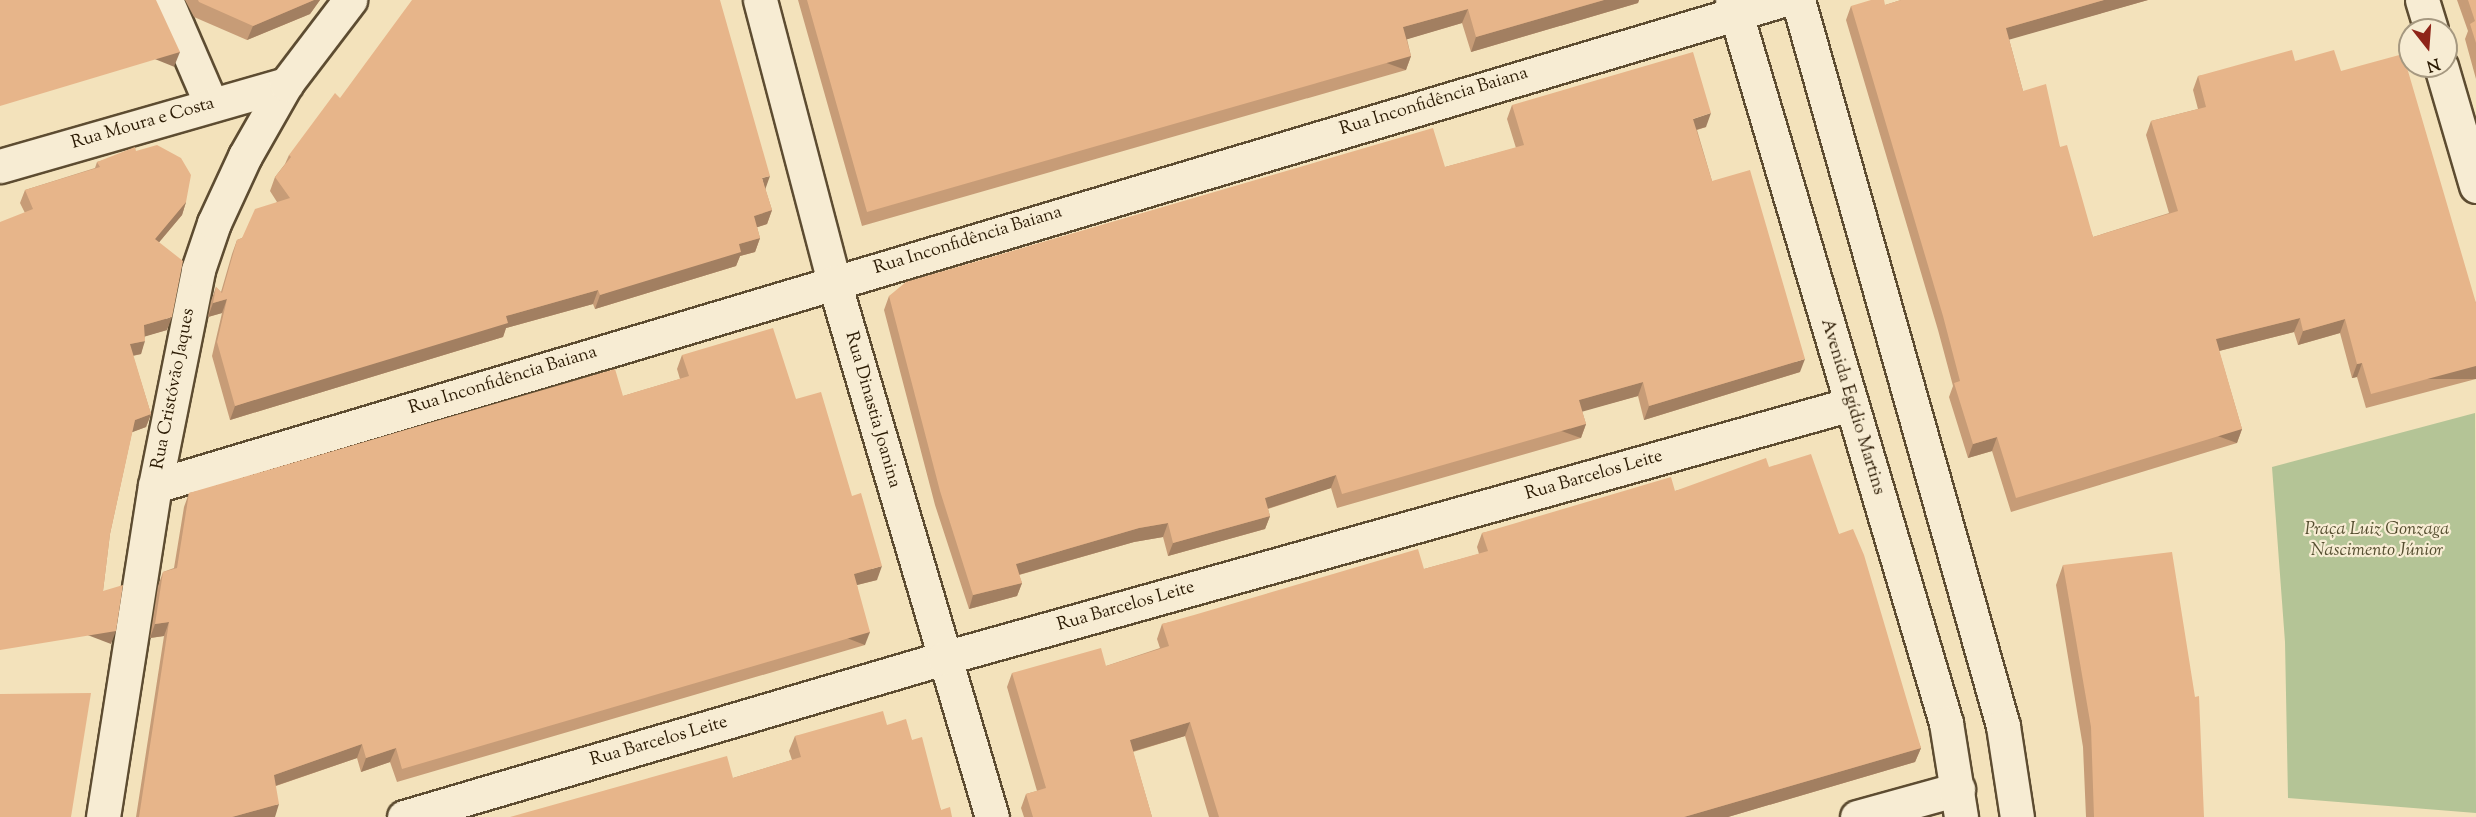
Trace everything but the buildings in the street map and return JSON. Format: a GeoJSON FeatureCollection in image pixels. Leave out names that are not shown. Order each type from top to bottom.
{"type":"FeatureCollection","features":[{"type":"Feature","properties":{"kind":"street"},"geometry":{"type":"LineString","coordinates":[[166,0],[211,104]]}},
{"type":"Feature","properties":{"kind":"street","name":"Rua Cristóvão Jaques"},"geometry":{"type":"LineString","coordinates":[[103,817],[156,486],[198,270],[214,223],[245,156],[285,84],[350,0]]}},
{"type":"Feature","properties":{"kind":"street","name":"Rua Dinastia Joanina"},"geometry":{"type":"LineString","coordinates":[[760,0],[834,282],[992,817]]}},
{"type":"Feature","properties":{"kind":"street","name":"Rua Inconfidência Baiana"},"geometry":{"type":"LineString","coordinates":[[156,486],[834,282],[1733,6],[1782,0]]}},
{"type":"Feature","properties":{"kind":"street"},"geometry":{"type":"LineString","coordinates":[[1798,0],[2003,726],[2017,817]]}},
{"type":"Feature","properties":{"kind":"street"},"geometry":{"type":"LineString","coordinates":[[2422,0],[2427,18]]}},
{"type":"Feature","properties":{"kind":"street","name":"Avenida Egídio Martins"},"geometry":{"type":"LineString","coordinates":[[1733,6],[1946,723],[1959,803]]}},
{"type":"Feature","properties":{"kind":"street"},"geometry":{"type":"LineString","coordinates":[[2444,78],[2476,186]]}},
{"type":"Feature","properties":{"kind":"street","name":"Rua Moura e Costa"},"geometry":{"type":"LineString","coordinates":[[0,166],[285,84]]}},
{"type":"Feature","properties":{"kind":"street","name":"Rua Barcelos Leite"},"geometry":{"type":"LineString","coordinates":[[404,817],[944,658],[1851,404]]}},
{"type":"Feature","properties":{"kind":"street"},"geometry":{"type":"LineString","coordinates":[[1857,817],[1959,803]]}},
{"type":"Feature","properties":{"kind":"green space","name":"Praça Luiz Gonzaga Nascimento Júnior"},"geometry":{"type":"Polygon","coordinates":[[[2475,413],[2476,813],[2288,798],[2285,642],[2272,467],[2475,413]]]}}]}
